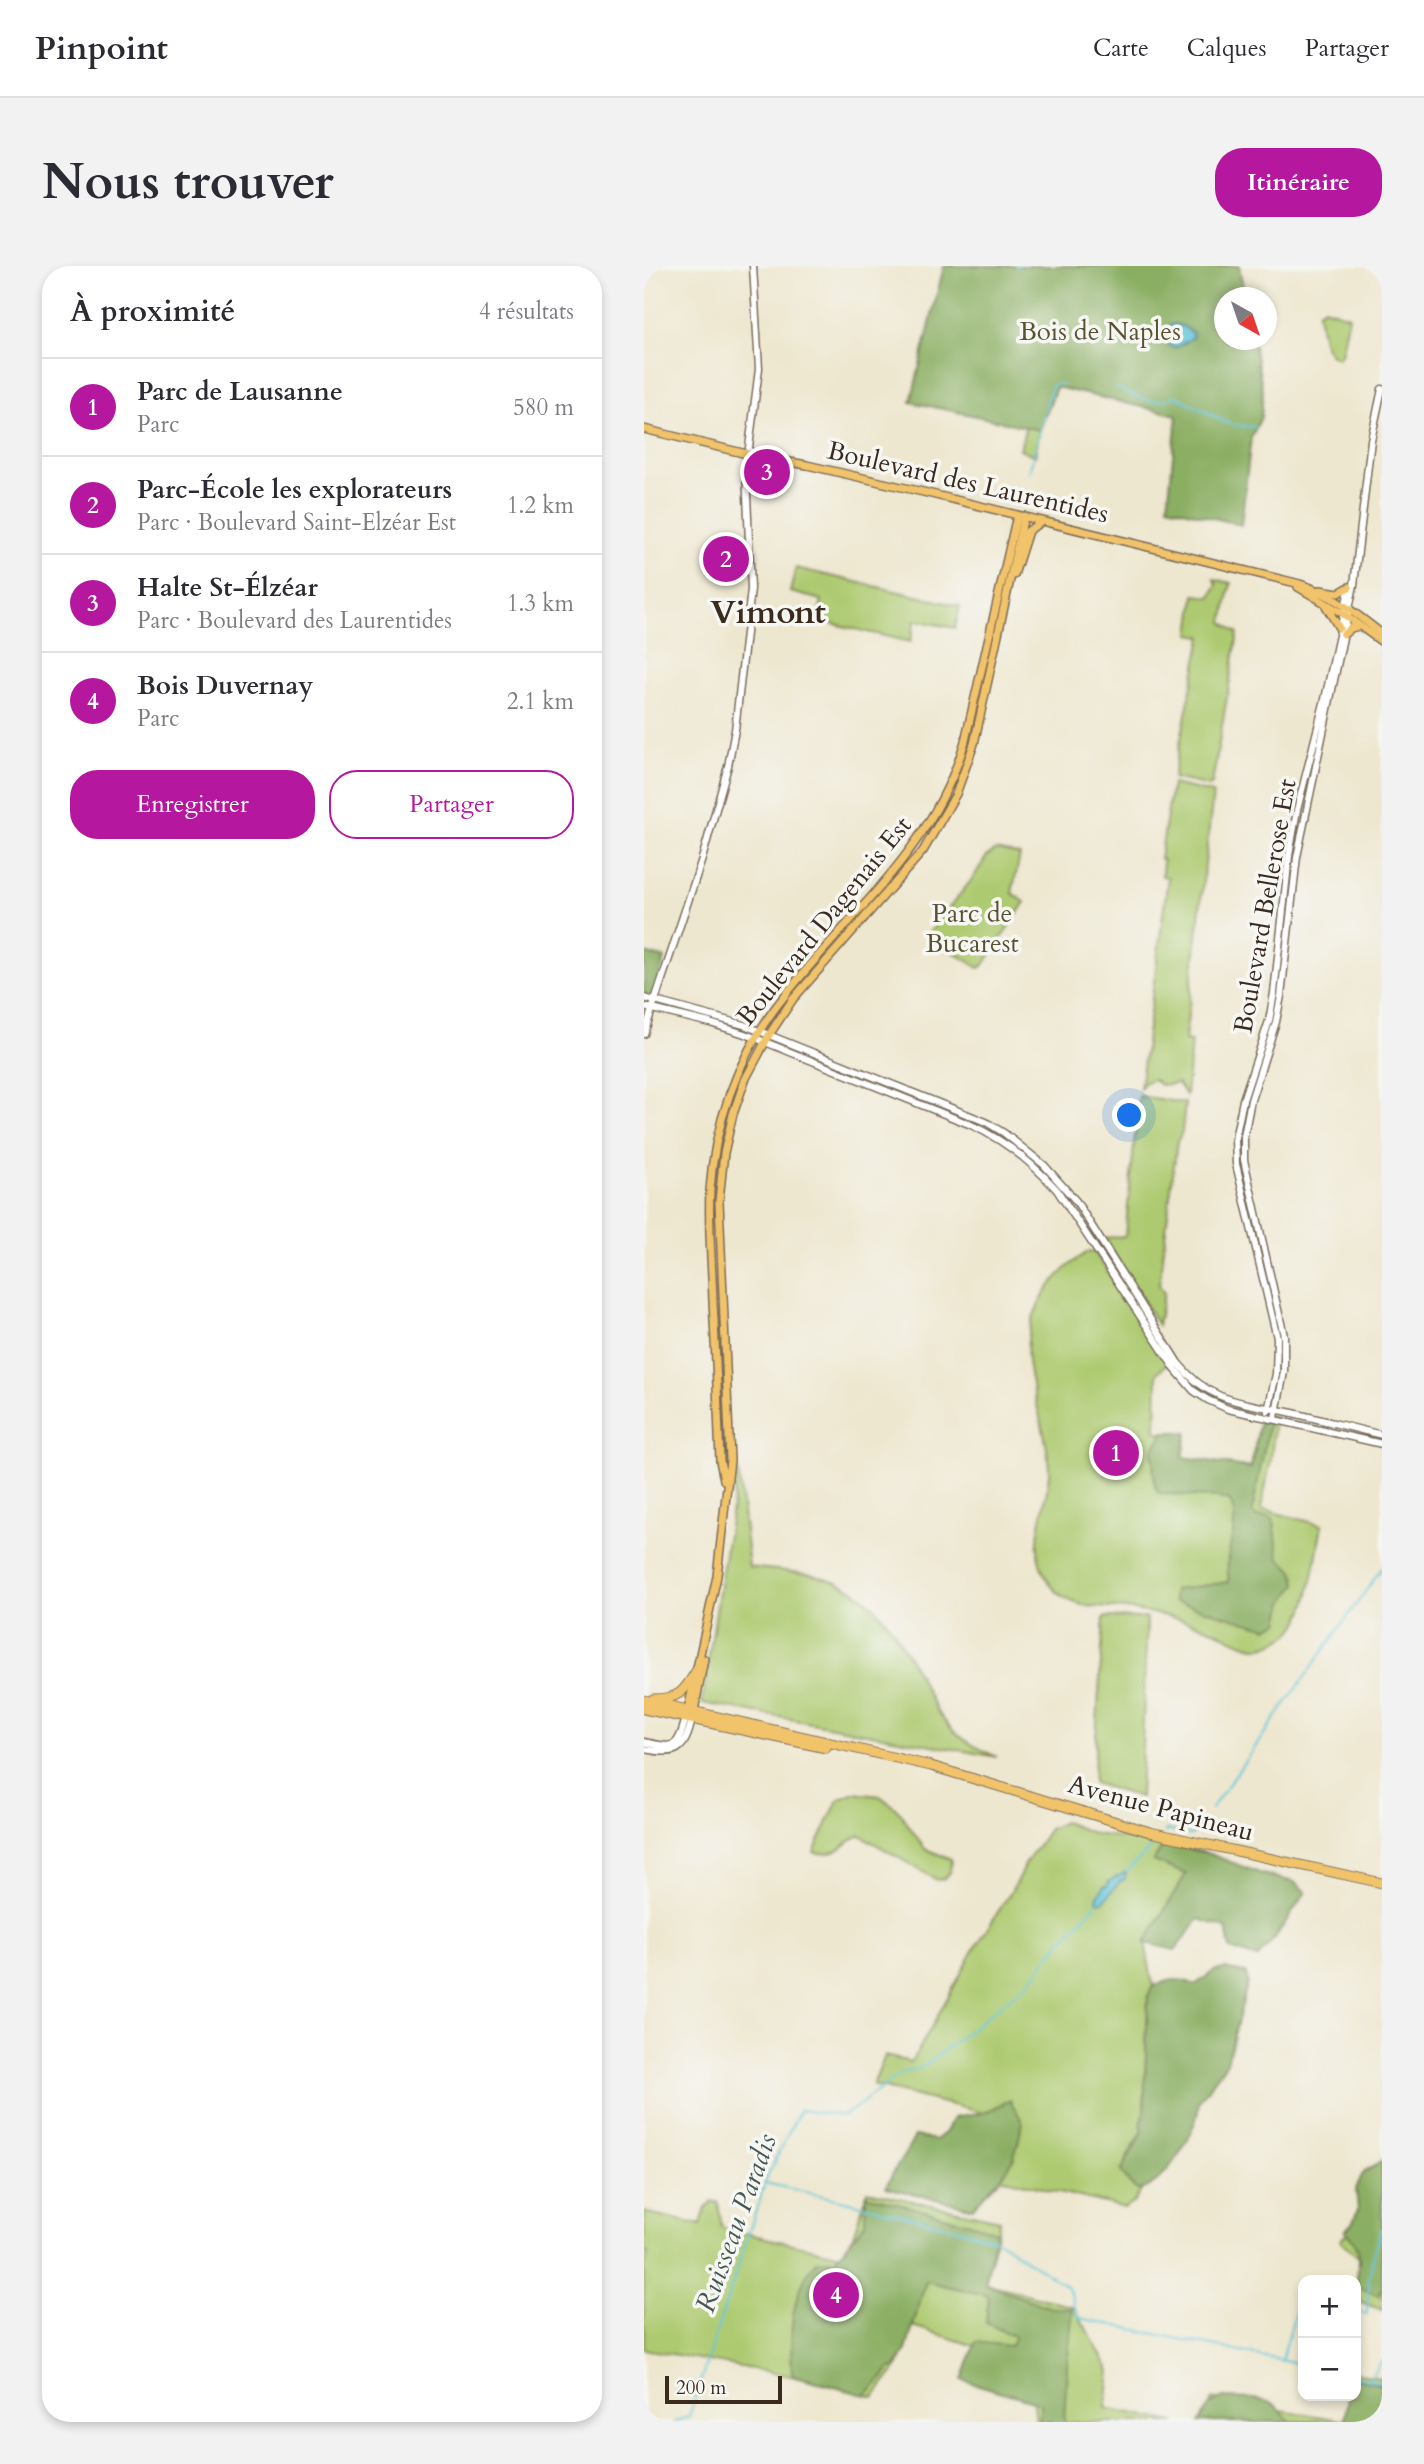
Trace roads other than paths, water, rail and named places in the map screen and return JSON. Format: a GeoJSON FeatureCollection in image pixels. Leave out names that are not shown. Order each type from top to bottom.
{"type":"FeatureCollection","features":[{"type":"Feature","properties":{"kind":"highway"},"geometry":{"type":"LineString","coordinates":[[644,1699],[677,1696],[685,1690],[698,1668]]}},
{"type":"Feature","properties":{"kind":"highway"},"geometry":{"type":"LineString","coordinates":[[644,1699],[690,1716]]}},
{"type":"Feature","properties":{"kind":"highway"},"geometry":{"type":"LineString","coordinates":[[644,1709],[690,1716]]}},
{"type":"Feature","properties":{"kind":"highway","name":"Avenue Papineau"},"geometry":{"type":"LineString","coordinates":[[690,1716],[825,1748],[932,1766],[1150,1832],[1382,1883]]}},
{"type":"Feature","properties":{"kind":"main road","name":"Boulevard des Laurentides"},"geometry":{"type":"LineString","coordinates":[[644,429],[749,455],[822,468],[1282,579],[1316,590],[1382,634]]}},
{"type":"Feature","properties":{"kind":"main road"},"geometry":{"type":"LineString","coordinates":[[1001,511],[1013,531]]}},
{"type":"Feature","properties":{"kind":"main road","name":"Boulevard Dagenais Est"},"geometry":{"type":"LineString","coordinates":[[725,1486],[720,1461],[710,1191],[714,1155],[724,1111],[740,1070],[758,1035],[784,996],[905,857],[939,807],[962,749],[1013,531],[1021,516]]}},
{"type":"Feature","properties":{"kind":"main road","name":"Boulevard Dagenais Est"},"geometry":{"type":"LineString","coordinates":[[690,1716],[721,1546],[725,1486],[730,1460],[720,1218],[721,1176],[734,1109],[747,1075],[793,999],[921,852],[946,813],[974,744],[1010,585],[1021,516]]}},
{"type":"Feature","properties":{"kind":"main road"},"geometry":{"type":"LineString","coordinates":[[1010,585],[1028,531],[1042,521]]}},
{"type":"Feature","properties":{"kind":"main road","name":"Boulevard des Laurentides"},"geometry":{"type":"LineString","coordinates":[[1282,579],[1345,611],[1382,642]]}},
{"type":"Feature","properties":{"kind":"main road"},"geometry":{"type":"LineString","coordinates":[[1316,590],[1339,593],[1349,587]]}},
{"type":"Feature","properties":{"kind":"main road"},"geometry":{"type":"LineString","coordinates":[[1321,600],[1342,631],[1360,626]]}},
{"type":"Feature","properties":{"kind":"main road","name":"Boulevard Dagenais Est"},"geometry":{"type":"LineString","coordinates":[[690,1716],[703,1669],[708,1622]]}},
{"type":"Feature","properties":{"kind":"street"},"geometry":{"type":"LineString","coordinates":[[644,1034],[706,847],[735,732],[751,589],[746,495],[760,364],[752,266]]}},
{"type":"Feature","properties":{"kind":"street"},"geometry":{"type":"LineString","coordinates":[[1376,266],[1382,279]]}},
{"type":"Feature","properties":{"kind":"street"},"geometry":{"type":"LineString","coordinates":[[1345,611],[1360,544],[1371,440],[1382,389]]}},
{"type":"Feature","properties":{"kind":"street"},"geometry":{"type":"LineString","coordinates":[[1345,611],[1354,575]]}},
{"type":"Feature","properties":{"kind":"street","name":"Boulevard Bellerose Est"},"geometry":{"type":"LineString","coordinates":[[1272,1414],[1284,1372],[1284,1336],[1244,1160],[1244,1136],[1251,1100],[1279,1009],[1297,857],[1345,611]]}},
{"type":"Feature","properties":{"kind":"street"},"geometry":{"type":"LineString","coordinates":[[644,998],[654,1005],[767,1038],[986,1122],[1044,1165],[1076,1200],[1188,1376],[1206,1390],[1229,1401],[1382,1444]]}},
{"type":"Feature","properties":{"kind":"street"},"geometry":{"type":"LineString","coordinates":[[644,1007],[654,1005]]}},
{"type":"Feature","properties":{"kind":"street"},"geometry":{"type":"LineString","coordinates":[[1272,1414],[1382,1435]]}},
{"type":"Feature","properties":{"kind":"street"},"geometry":{"type":"LineString","coordinates":[[644,1742],[666,1746],[676,1744],[690,1716]]}},
{"type":"Feature","properties":{"kind":"street"},"geometry":{"type":"LineString","coordinates":[[644,1749],[669,1752],[678,1749],[687,1740],[690,1716]]}},
{"type":"Feature","properties":{"kind":"water"},"geometry":{"type":"Polygon","coordinates":[[[1173,324],[1193,333],[1192,338],[1175,348],[1166,344],[1165,338],[1166,330],[1173,324]]]}},
{"type":"Feature","properties":{"kind":"water"},"geometry":{"type":"Polygon","coordinates":[[[1126,1872],[1125,1879],[1119,1882],[1104,1901],[1098,1902],[1097,1897],[1104,1886],[1126,1872]]]}},
{"type":"Feature","properties":{"kind":"waterway"},"geometry":{"type":"LineString","coordinates":[[1029,473],[1051,388],[1053,385],[1062,384]]}},
{"type":"Feature","properties":{"kind":"waterway"},"geometry":{"type":"LineString","coordinates":[[1116,387],[1154,401],[1176,396],[1229,424]]}},
{"type":"Feature","properties":{"kind":"waterway"},"geometry":{"type":"LineString","coordinates":[[1233,425],[1255,427]]}},
{"type":"Feature","properties":{"kind":"waterway"},"geometry":{"type":"LineString","coordinates":[[1211,1809],[1382,1568]]}},
{"type":"Feature","properties":{"kind":"waterway"},"geometry":{"type":"LineString","coordinates":[[1165,1832],[1166,1830],[1191,1835],[1195,1831]]}},
{"type":"Feature","properties":{"kind":"waterway"},"geometry":{"type":"LineString","coordinates":[[1126,1872],[1159,1840]]}},
{"type":"Feature","properties":{"kind":"waterway","name":"Ruisseau Paradis"},"geometry":{"type":"LineString","coordinates":[[674,2422],[689,2416],[768,2174],[800,2110],[844,2116],[900,2074],[923,2067],[1030,1982],[1050,1954],[1098,1902]]}},
{"type":"Feature","properties":{"kind":"waterway"},"geometry":{"type":"LineString","coordinates":[[765,2183],[996,2239],[1066,2286],[1080,2318],[1298,2364]]}},
{"type":"Feature","properties":{"kind":"waterway"},"geometry":{"type":"LineString","coordinates":[[1361,2312],[1367,2314],[1370,2271],[1382,2229]]}},
{"type":"Feature","properties":{"kind":"waterway"},"geometry":{"type":"LineString","coordinates":[[1282,2359],[1298,2303]]}},
{"type":"Feature","properties":{"kind":"waterway"},"geometry":{"type":"LineString","coordinates":[[1369,2379],[1382,2361]]}},
{"type":"Feature","properties":{"kind":"waterway"},"geometry":{"type":"LineString","coordinates":[[1361,2378],[1382,2383]]}},
{"type":"Feature","properties":{"kind":"place","name":"Halte St-Élzéar"},"geometry":{"type":"Point","coordinates":[767,472]}},
{"type":"Feature","properties":{"kind":"place","name":"Parc-École les explorateurs"},"geometry":{"type":"Point","coordinates":[726,559]}},
{"type":"Feature","properties":{"kind":"place","name":"Parc de Lausanne"},"geometry":{"type":"Point","coordinates":[1116,1453]}},
{"type":"Feature","properties":{"kind":"place","name":"Bois Duvernay"},"geometry":{"type":"Point","coordinates":[836,2295]}},
{"type":"Feature","properties":{"kind":"district","name":"Vimont"},"geometry":{"type":"Point","coordinates":[768,612]}},
{"type":"Feature","properties":{"kind":"park label","name":"Bois de Naples"},"geometry":{"type":"Point","coordinates":[1100,331]}},
{"type":"Feature","properties":{"kind":"park label","name":"Parc de Bucarest"},"geometry":{"type":"Point","coordinates":[972,928]}}]}
